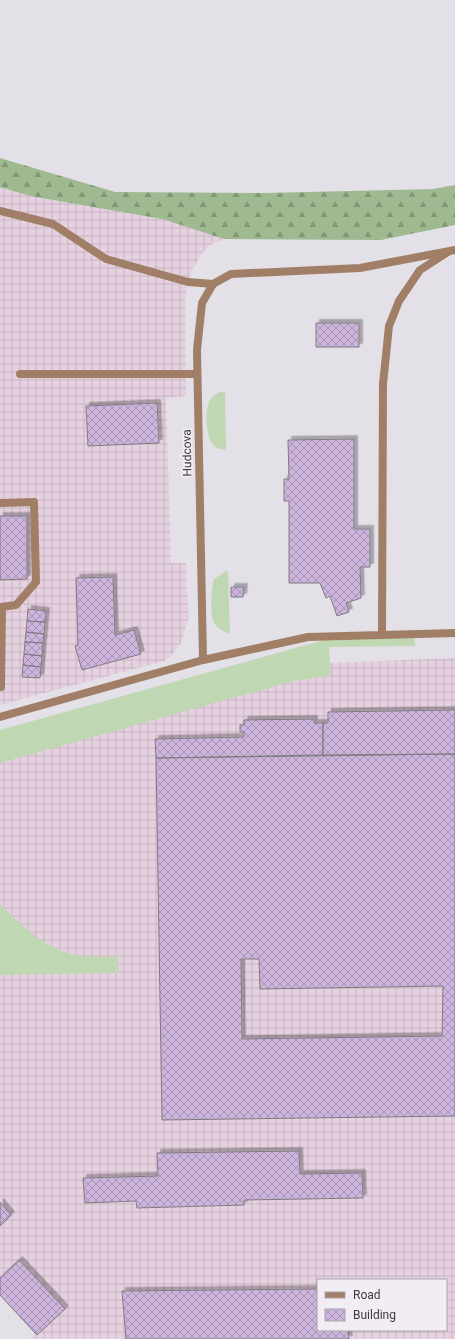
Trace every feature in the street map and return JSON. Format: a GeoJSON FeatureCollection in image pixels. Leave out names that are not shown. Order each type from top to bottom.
{"type":"FeatureCollection","features":[{"type":"Feature","properties":{"kind":"street"},"geometry":{"type":"LineString","coordinates":[[0,211],[53,224],[106,259],[188,282],[213,284],[231,274],[360,268],[451,251]]}},
{"type":"Feature","properties":{"kind":"street"},"geometry":{"type":"LineString","coordinates":[[382,635],[383,384],[389,326],[399,301],[420,270],[451,251]]}},
{"type":"Feature","properties":{"kind":"street","name":"Hudcova"},"geometry":{"type":"LineString","coordinates":[[203,660],[197,350],[202,303],[213,284]]}},
{"type":"Feature","properties":{"kind":"street"},"geometry":{"type":"LineString","coordinates":[[20,374],[197,374]]}},
{"type":"Feature","properties":{"kind":"street"},"geometry":{"type":"LineString","coordinates":[[0,503],[34,502],[36,582],[16,605],[1,607],[1,687]]}},
{"type":"Feature","properties":{"kind":"street"},"geometry":{"type":"LineString","coordinates":[[0,717],[203,660],[308,637],[455,633]]}},
{"type":"Feature","properties":{"kind":"shaded area"},"geometry":{"type":"Polygon","coordinates":[[[0,187],[30,196],[162,219],[224,239],[212,244],[202,253],[192,270],[185,296],[186,396],[166,398],[171,563],[186,563],[188,620],[181,643],[170,657],[164,661],[0,705],[0,187]]]}},
{"type":"Feature","properties":{"kind":"shaded area"},"geometry":{"type":"Polygon","coordinates":[[[455,658],[455,1339],[30,1339],[36,1334],[0,1295],[0,736],[279,665],[455,658]]]}},
{"type":"Feature","properties":{"kind":"green space"},"geometry":{"type":"Polygon","coordinates":[[[0,158],[115,192],[265,193],[433,189],[455,185],[455,225],[381,240],[224,239],[162,219],[30,196],[0,187],[0,158]]]}},
{"type":"Feature","properties":{"kind":"green space"},"geometry":{"type":"Polygon","coordinates":[[[220,392],[225,392],[226,449],[219,449],[213,445],[208,430],[207,421],[208,405],[210,400],[220,392]]]}},
{"type":"Feature","properties":{"kind":"green space"},"geometry":{"type":"Polygon","coordinates":[[[228,571],[230,634],[221,630],[214,623],[211,608],[214,579],[228,571]]]}},
{"type":"Feature","properties":{"kind":"green space"},"geometry":{"type":"Polygon","coordinates":[[[414,636],[415,646],[329,647],[331,676],[294,681],[0,763],[0,730],[324,640],[414,636]]]}},
{"type":"Feature","properties":{"kind":"green space"},"geometry":{"type":"Polygon","coordinates":[[[0,904],[37,938],[59,950],[70,954],[87,957],[118,956],[119,973],[0,975],[0,904]]]}},
{"type":"Feature","properties":{"kind":"building"},"geometry":{"type":"Polygon","coordinates":[[[316,323],[359,323],[359,347],[316,347],[316,323]]]}},
{"type":"Feature","properties":{"kind":"building"},"geometry":{"type":"Polygon","coordinates":[[[157,403],[159,443],[88,446],[86,406],[157,403]]]}},
{"type":"Feature","properties":{"kind":"building"},"geometry":{"type":"Polygon","coordinates":[[[354,439],[354,529],[370,529],[370,567],[360,567],[361,598],[346,603],[349,612],[337,616],[330,596],[326,598],[320,583],[289,583],[289,501],[284,501],[284,479],[289,479],[288,440],[354,439]]]}},
{"type":"Feature","properties":{"kind":"building"},"geometry":{"type":"Polygon","coordinates":[[[0,516],[27,516],[27,579],[0,580],[0,516]]]}},
{"type":"Feature","properties":{"kind":"building"},"geometry":{"type":"Polygon","coordinates":[[[113,577],[115,635],[134,630],[141,654],[82,670],[75,646],[78,645],[76,578],[113,577]]]}},
{"type":"Feature","properties":{"kind":"building"},"geometry":{"type":"Polygon","coordinates":[[[231,587],[244,587],[243,597],[231,597],[231,587]]]}},
{"type":"Feature","properties":{"kind":"building"},"geometry":{"type":"Polygon","coordinates":[[[28,609],[46,611],[45,622],[27,621],[28,609]]]}},
{"type":"Feature","properties":{"kind":"building"},"geometry":{"type":"Polygon","coordinates":[[[27,621],[45,622],[44,634],[26,632],[27,621]]]}},
{"type":"Feature","properties":{"kind":"building"},"geometry":{"type":"Polygon","coordinates":[[[26,632],[44,634],[43,643],[25,642],[26,632]]]}},
{"type":"Feature","properties":{"kind":"building"},"geometry":{"type":"Polygon","coordinates":[[[25,642],[43,643],[42,656],[24,654],[25,642]]]}},
{"type":"Feature","properties":{"kind":"building"},"geometry":{"type":"Polygon","coordinates":[[[24,654],[42,656],[41,667],[23,665],[24,654]]]}},
{"type":"Feature","properties":{"kind":"building"},"geometry":{"type":"Polygon","coordinates":[[[23,665],[41,667],[40,678],[22,677],[23,665]]]}},
{"type":"Feature","properties":{"kind":"building"},"geometry":{"type":"Polygon","coordinates":[[[455,710],[455,754],[323,755],[323,723],[328,723],[328,712],[455,710]]]}},
{"type":"Feature","properties":{"kind":"building"},"geometry":{"type":"Polygon","coordinates":[[[314,719],[314,723],[323,723],[323,755],[156,758],[155,739],[244,737],[244,732],[240,732],[240,725],[244,725],[244,720],[314,719]]]}},
{"type":"Feature","properties":{"kind":"building"},"geometry":{"type":"Polygon","coordinates":[[[455,754],[455,1116],[162,1120],[156,758],[455,754]],[[241,959],[242,1039],[442,1036],[443,986],[260,989],[259,959],[241,959]]]}},
{"type":"Feature","properties":{"kind":"building"},"geometry":{"type":"Polygon","coordinates":[[[299,1151],[300,1174],[362,1173],[363,1198],[244,1200],[244,1205],[137,1208],[136,1201],[85,1203],[83,1178],[158,1176],[157,1153],[299,1151]]]}},
{"type":"Feature","properties":{"kind":"building"},"geometry":{"type":"Polygon","coordinates":[[[0,1202],[11,1215],[0,1226],[0,1202]]]}},
{"type":"Feature","properties":{"kind":"building"},"geometry":{"type":"Polygon","coordinates":[[[19,1260],[65,1309],[37,1335],[0,1295],[0,1278],[19,1260]]]}},
{"type":"Feature","properties":{"kind":"building"},"geometry":{"type":"Polygon","coordinates":[[[317,1289],[317,1331],[348,1331],[349,1339],[126,1339],[122,1291],[317,1289]]]}}]}
